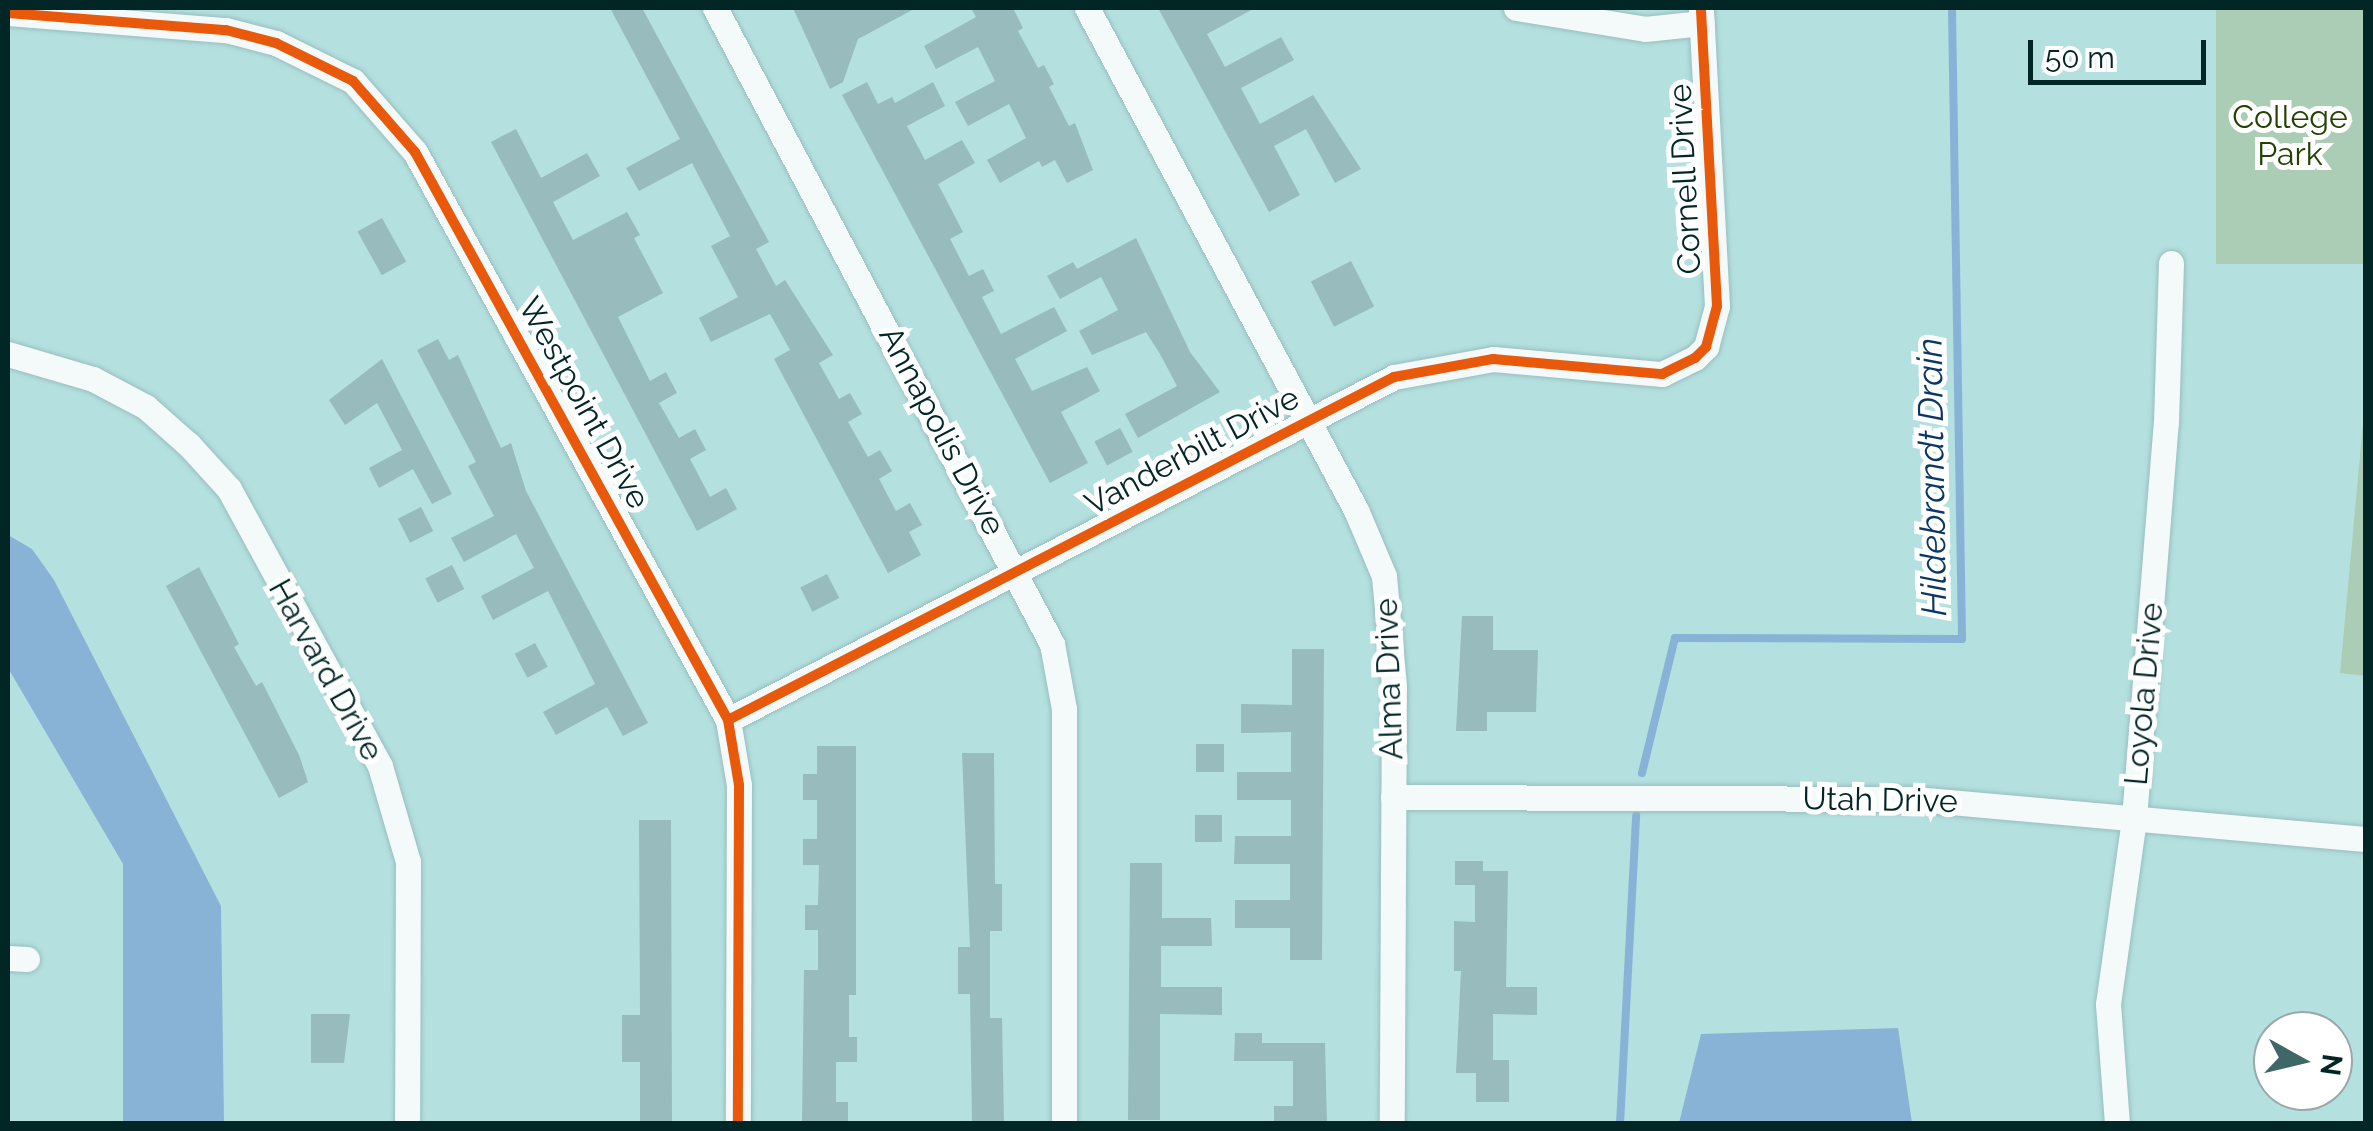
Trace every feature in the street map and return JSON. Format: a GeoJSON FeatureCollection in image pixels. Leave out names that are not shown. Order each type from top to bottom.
{"type":"FeatureCollection","features":[{"type":"Feature","properties":{"kind":"street","name":"Annapolis Drive"},"geometry":{"type":"LineString","coordinates":[[715,8],[1018,573],[1052,644],[1064,708],[1064,1124]]}},
{"type":"Feature","properties":{"kind":"street","name":"Alma Drive"},"geometry":{"type":"LineString","coordinates":[[1087,8],[1306,418],[1384,576],[1392,621],[1392,1124]]}},
{"type":"Feature","properties":{"kind":"street"},"geometry":{"type":"LineString","coordinates":[[1516,8],[1645,29],[1702,15]]}},
{"type":"Feature","properties":{"kind":"street","name":"Westpoint Drive"},"geometry":{"type":"LineString","coordinates":[[8,13],[226,30],[259,38],[353,81],[388,115],[468,242],[728,720],[739,785],[738,1124]]}},
{"type":"Feature","properties":{"kind":"street","name":"Cornell Drive"},"geometry":{"type":"LineString","coordinates":[[1702,15],[1717,306],[1706,347]]}},
{"type":"Feature","properties":{"kind":"street","name":"Loyola Drive"},"geometry":{"type":"LineString","coordinates":[[2117,1124],[2108,1004],[2134,818],[2166,422],[2171,263]]}},
{"type":"Feature","properties":{"kind":"street","name":"Vanderbilt Drive"},"geometry":{"type":"LineString","coordinates":[[728,720],[1018,573],[1306,418],[1394,377],[1460,360],[1662,374],[1706,347]]}},
{"type":"Feature","properties":{"kind":"street","name":"Harvard Drive"},"geometry":{"type":"LineString","coordinates":[[8,354],[93,379],[146,407],[216,474],[380,766],[408,862],[407,1124]]}},
{"type":"Feature","properties":{"kind":"street","name":"Utah Drive"},"geometry":{"type":"LineString","coordinates":[[1392,797],[1916,799],[2366,839]]}},
{"type":"Feature","properties":{"kind":"green space","name":"College Park"},"geometry":{"type":"Polygon","coordinates":[[[2216,8],[2365,8],[2365,264],[2216,264],[2216,8]]]}},
{"type":"Feature","properties":{"kind":"green space"},"geometry":{"type":"Polygon","coordinates":[[[2365,401],[2365,676],[2340,673],[2365,401]]]}},
{"type":"Feature","properties":{"kind":"water"},"geometry":{"type":"Polygon","coordinates":[[[8,535],[32,549],[54,580],[221,906],[224,1123],[123,1123],[123,864],[8,668],[8,535]]]}},
{"type":"Feature","properties":{"kind":"water"},"geometry":{"type":"Polygon","coordinates":[[[1898,1028],[1912,1123],[1679,1123],[1701,1034],[1898,1028]]]}},
{"type":"Feature","properties":{"kind":"building"},"geometry":{"type":"Polygon","coordinates":[[[610,8],[642,8],[769,242],[756,249],[776,286],[785,280],[833,355],[819,363],[839,399],[850,393],[862,414],[848,422],[868,457],[880,450],[892,471],[879,479],[896,511],[910,503],[922,525],[909,532],[921,555],[888,573],[774,359],[790,350],[770,314],[711,342],[699,318],[738,297],[711,246],[730,236],[692,163],[639,191],[626,168],[680,139],[610,8]]]}},
{"type":"Feature","properties":{"kind":"building"},"geometry":{"type":"Polygon","coordinates":[[[793,8],[916,8],[858,39],[843,82],[830,89],[793,8]]]}},
{"type":"Feature","properties":{"kind":"building"},"geometry":{"type":"Polygon","coordinates":[[[971,8],[1013,8],[1023,28],[1018,31],[1038,68],[1044,65],[1054,84],[1049,87],[1069,126],[1075,123],[1093,170],[1067,183],[1055,160],[1042,167],[1039,161],[1000,183],[987,160],[1026,138],[1009,104],[968,126],[955,102],[995,81],[978,47],[936,69],[924,46],[976,17],[971,8]]]}},
{"type":"Feature","properties":{"kind":"building"},"geometry":{"type":"Polygon","coordinates":[[[1158,8],[1255,8],[1207,34],[1225,67],[1281,37],[1294,60],[1241,88],[1260,124],[1313,95],[1361,169],[1335,183],[1306,129],[1274,146],[1300,195],[1269,212],[1158,8]]]}},
{"type":"Feature","properties":{"kind":"building"},"geometry":{"type":"Polygon","coordinates":[[[867,82],[878,104],[892,97],[895,103],[933,82],[945,106],[907,126],[925,160],[962,140],[975,163],[938,184],[963,232],[950,239],[969,276],[983,269],[994,291],[982,297],[1001,334],[1054,307],[1067,331],[1015,359],[1032,391],[1087,367],[1100,391],[1061,412],[1088,463],[1050,483],[842,95],[867,82]]]}},
{"type":"Feature","properties":{"kind":"building"},"geometry":{"type":"Polygon","coordinates":[[[516,129],[541,178],[587,153],[600,176],[553,202],[573,240],[627,212],[640,235],[634,238],[663,293],[618,317],[650,381],[666,372],[677,393],[659,403],[679,438],[695,429],[706,450],[690,459],[710,497],[726,488],[737,509],[697,531],[491,142],[516,129]]]}},
{"type":"Feature","properties":{"kind":"building"},"geometry":{"type":"Polygon","coordinates":[[[382,218],[406,262],[382,275],[358,232],[382,218]]]}},
{"type":"Feature","properties":{"kind":"building"},"geometry":{"type":"Polygon","coordinates":[[[1136,238],[1190,352],[1220,392],[1138,438],[1125,414],[1177,386],[1160,354],[1146,332],[1092,355],[1079,331],[1118,310],[1101,277],[1060,299],[1047,276],[1073,262],[1077,269],[1136,238]]]}},
{"type":"Feature","properties":{"kind":"building"},"geometry":{"type":"Polygon","coordinates":[[[1351,261],[1374,306],[1334,327],[1311,281],[1351,261]]]}},
{"type":"Feature","properties":{"kind":"building"},"geometry":{"type":"Polygon","coordinates":[[[438,339],[449,360],[458,355],[501,448],[511,443],[526,491],[648,723],[623,736],[607,707],[556,735],[543,712],[595,684],[548,591],[493,620],[481,596],[534,568],[516,534],[464,562],[451,538],[494,516],[468,466],[476,462],[417,350],[438,339]]]}},
{"type":"Feature","properties":{"kind":"building"},"geometry":{"type":"Polygon","coordinates":[[[382,359],[452,494],[432,504],[413,469],[379,488],[369,468],[402,450],[377,403],[345,425],[329,400],[382,359]]]}},
{"type":"Feature","properties":{"kind":"building"},"geometry":{"type":"Polygon","coordinates":[[[1120,428],[1133,452],[1107,465],[1094,442],[1120,428]]]}},
{"type":"Feature","properties":{"kind":"building"},"geometry":{"type":"Polygon","coordinates":[[[421,507],[433,531],[410,543],[398,519],[421,507]]]}},
{"type":"Feature","properties":{"kind":"building"},"geometry":{"type":"Polygon","coordinates":[[[452,565],[464,589],[438,603],[425,579],[452,565]]]}},
{"type":"Feature","properties":{"kind":"building"},"geometry":{"type":"Polygon","coordinates":[[[199,567],[239,644],[234,647],[256,686],[262,682],[299,755],[308,782],[279,798],[166,586],[199,567]]]}},
{"type":"Feature","properties":{"kind":"building"},"geometry":{"type":"Polygon","coordinates":[[[827,574],[839,598],[813,612],[800,588],[827,574]]]}},
{"type":"Feature","properties":{"kind":"building"},"geometry":{"type":"Polygon","coordinates":[[[1462,616],[1493,616],[1493,650],[1538,650],[1536,712],[1487,712],[1487,731],[1456,731],[1462,616]]]}},
{"type":"Feature","properties":{"kind":"building"},"geometry":{"type":"Polygon","coordinates":[[[535,643],[548,667],[527,678],[515,654],[535,643]]]}},
{"type":"Feature","properties":{"kind":"building"},"geometry":{"type":"Polygon","coordinates":[[[1292,649],[1324,649],[1322,960],[1290,960],[1290,928],[1235,928],[1235,900],[1290,900],[1290,864],[1234,864],[1235,836],[1291,836],[1291,800],[1237,800],[1237,772],[1291,772],[1291,732],[1241,733],[1241,704],[1292,705],[1292,649]]]}},
{"type":"Feature","properties":{"kind":"building"},"geometry":{"type":"Polygon","coordinates":[[[1196,744],[1224,744],[1224,772],[1196,772],[1196,744]]]}},
{"type":"Feature","properties":{"kind":"building"},"geometry":{"type":"Polygon","coordinates":[[[817,746],[856,746],[856,995],[849,995],[849,1037],[857,1037],[857,1062],[836,1062],[836,1102],[848,1102],[848,1123],[802,1123],[804,970],[818,970],[818,930],[805,930],[805,905],[818,905],[819,865],[803,865],[803,839],[817,839],[817,800],[803,800],[803,774],[817,774],[817,746]]]}},
{"type":"Feature","properties":{"kind":"building"},"geometry":{"type":"Polygon","coordinates":[[[962,753],[994,753],[995,884],[1002,884],[1002,931],[990,931],[990,1018],[1002,1018],[1004,1124],[972,1124],[970,994],[958,994],[958,947],[970,947],[962,753]]]}},
{"type":"Feature","properties":{"kind":"building"},"geometry":{"type":"Polygon","coordinates":[[[1195,815],[1222,815],[1222,842],[1195,842],[1195,815]]]}},
{"type":"Feature","properties":{"kind":"building"},"geometry":{"type":"Polygon","coordinates":[[[639,820],[671,820],[672,1124],[640,1124],[640,1062],[622,1062],[622,1015],[640,1015],[639,820]]]}},
{"type":"Feature","properties":{"kind":"building"},"geometry":{"type":"Polygon","coordinates":[[[1455,861],[1483,861],[1483,871],[1508,871],[1506,987],[1537,987],[1537,1015],[1493,1014],[1493,1060],[1509,1060],[1509,1102],[1476,1102],[1476,1073],[1456,1073],[1461,971],[1454,971],[1454,921],[1475,922],[1475,885],[1455,885],[1455,861]]]}},
{"type":"Feature","properties":{"kind":"building"},"geometry":{"type":"Polygon","coordinates":[[[1130,863],[1162,863],[1162,918],[1211,918],[1212,946],[1161,946],[1161,987],[1222,987],[1222,1015],[1160,1014],[1160,1120],[1128,1120],[1130,863]]]}},
{"type":"Feature","properties":{"kind":"building"},"geometry":{"type":"Polygon","coordinates":[[[311,1014],[350,1014],[344,1063],[311,1063],[311,1014]]]}},
{"type":"Feature","properties":{"kind":"building"},"geometry":{"type":"Polygon","coordinates":[[[1235,1033],[1262,1033],[1262,1043],[1325,1043],[1327,1124],[1274,1124],[1274,1106],[1293,1106],[1293,1061],[1234,1061],[1235,1033]]]}},
{"type":"Feature","properties":{"kind":"waterway","name":"Hildebrandt Drain"},"geometry":{"type":"LineString","coordinates":[[1642,773],[1675,638],[1962,639],[1952,8]]}},
{"type":"Feature","properties":{"kind":"waterway","name":"Hildebrandt Drain"},"geometry":{"type":"LineString","coordinates":[[1620,1124],[1636,815]]}},
{"type":"Feature","properties":{"kind":"cycle path"},"geometry":{"type":"LineString","coordinates":[[728,720],[1394,377],[1493,359],[1662,374],[1695,358],[1706,347],[1717,306],[1701,8]]}},
{"type":"Feature","properties":{"kind":"cycle path"},"geometry":{"type":"LineString","coordinates":[[8,13],[226,30],[276,43],[353,81],[415,152],[728,720],[739,785],[738,1124]]}}]}
